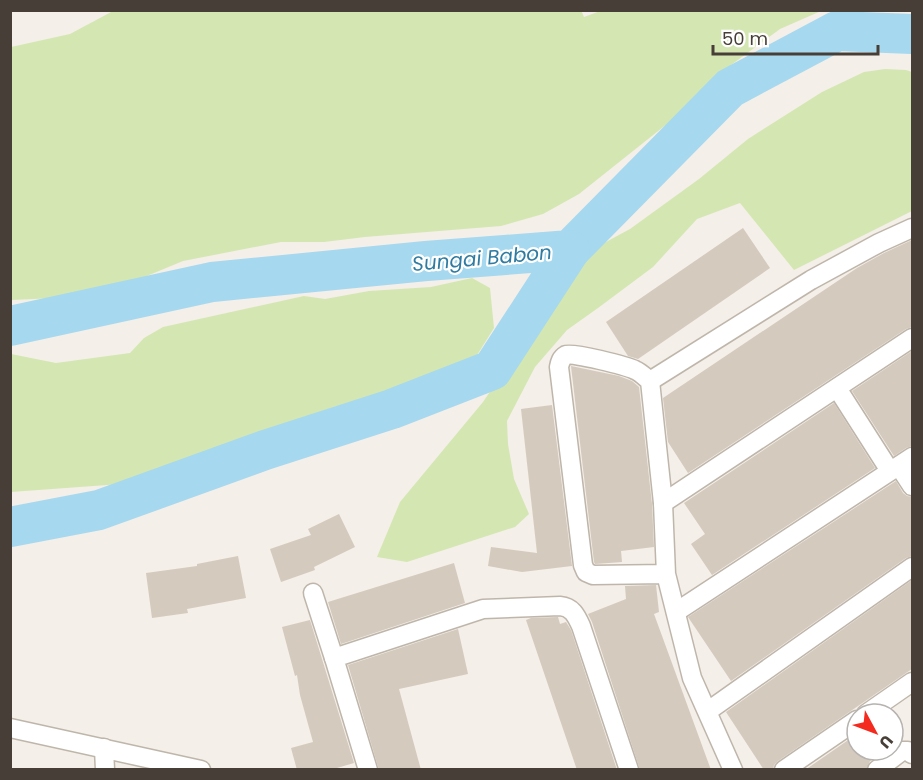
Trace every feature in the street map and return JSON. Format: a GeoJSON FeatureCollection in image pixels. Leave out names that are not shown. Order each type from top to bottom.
{"type":"FeatureCollection","features":[{"type":"Feature","properties":{"kind":"street"},"geometry":{"type":"LineString","coordinates":[[650,381],[811,280],[912,228]]}},
{"type":"Feature","properties":{"kind":"street"},"geometry":{"type":"LineString","coordinates":[[663,503],[912,338]]}},
{"type":"Feature","properties":{"kind":"street"},"geometry":{"type":"LineString","coordinates":[[666,574],[593,575],[583,565],[559,367],[563,357],[570,354],[635,370],[650,381],[663,503],[666,574],[692,678],[734,770]]}},
{"type":"Feature","properties":{"kind":"street"},"geometry":{"type":"LineString","coordinates":[[837,388],[901,465],[912,486]]}},
{"type":"Feature","properties":{"kind":"street"},"geometry":{"type":"LineString","coordinates":[[676,612],[901,465]]}},
{"type":"Feature","properties":{"kind":"street"},"geometry":{"type":"LineString","coordinates":[[708,711],[911,572]]}},
{"type":"Feature","properties":{"kind":"street"},"geometry":{"type":"LineString","coordinates":[[313,593],[368,770]]}},
{"type":"Feature","properties":{"kind":"street"},"geometry":{"type":"LineString","coordinates":[[334,658],[483,609],[566,606],[574,612],[582,626],[629,770]]}},
{"type":"Feature","properties":{"kind":"street"},"geometry":{"type":"LineString","coordinates":[[883,702],[912,682]]}},
{"type":"Feature","properties":{"kind":"street"},"geometry":{"type":"LineString","coordinates":[[10,728],[201,770]]}},
{"type":"Feature","properties":{"kind":"street"},"geometry":{"type":"LineString","coordinates":[[784,770],[845,728]]}},
{"type":"Feature","properties":{"kind":"street"},"geometry":{"type":"LineString","coordinates":[[104,748],[105,770]]}},
{"type":"Feature","properties":{"kind":"street"},"geometry":{"type":"LineString","coordinates":[[877,770],[902,751],[912,754]]}},
{"type":"Feature","properties":{"kind":"green space"},"geometry":{"type":"Polygon","coordinates":[[[581,10],[584,17],[603,10],[821,11],[780,29],[727,68],[693,98],[677,116],[579,194],[543,214],[501,226],[324,242],[281,242],[183,261],[104,296],[11,300],[11,47],[70,34],[113,11],[581,10]]]}},
{"type":"Feature","properties":{"kind":"green space"},"geometry":{"type":"Polygon","coordinates":[[[885,69],[912,72],[912,211],[794,270],[740,203],[697,219],[653,267],[567,330],[535,367],[507,421],[514,479],[529,514],[515,527],[407,562],[377,557],[400,502],[483,402],[578,266],[593,249],[630,229],[699,179],[748,139],[822,92],[864,72],[885,69]]]}},
{"type":"Feature","properties":{"kind":"green space"},"geometry":{"type":"Polygon","coordinates":[[[472,278],[490,288],[494,328],[474,360],[428,384],[334,407],[121,484],[11,492],[11,354],[56,363],[130,353],[144,338],[163,327],[304,296],[325,299],[369,291],[431,287],[472,278]]]}},
{"type":"Feature","properties":{"kind":"building"},"geometry":{"type":"Polygon","coordinates":[[[743,228],[770,268],[638,359],[628,356],[606,322],[743,228]]]}},
{"type":"Feature","properties":{"kind":"building"},"geometry":{"type":"Polygon","coordinates":[[[912,240],[912,327],[688,473],[668,442],[663,398],[857,268],[912,240]]]}},
{"type":"Feature","properties":{"kind":"building"},"geometry":{"type":"Polygon","coordinates":[[[912,351],[912,446],[894,456],[852,391],[912,351]]]}},
{"type":"Feature","properties":{"kind":"building"},"geometry":{"type":"Polygon","coordinates":[[[571,366],[619,376],[632,381],[639,387],[652,504],[654,547],[621,551],[622,562],[595,564],[594,562],[571,366]]]}},
{"type":"Feature","properties":{"kind":"building"},"geometry":{"type":"Polygon","coordinates":[[[834,403],[875,468],[712,575],[691,544],[705,534],[684,503],[834,403]]]}},
{"type":"Feature","properties":{"kind":"building"},"geometry":{"type":"Polygon","coordinates":[[[552,405],[572,566],[522,572],[488,566],[491,547],[537,553],[521,409],[552,405]]]}},
{"type":"Feature","properties":{"kind":"building"},"geometry":{"type":"Polygon","coordinates":[[[896,481],[903,493],[912,497],[912,556],[731,681],[688,617],[896,481]]]}},
{"type":"Feature","properties":{"kind":"building"},"geometry":{"type":"Polygon","coordinates":[[[339,514],[355,547],[314,567],[315,570],[281,582],[270,549],[311,535],[308,529],[339,514]]]}},
{"type":"Feature","properties":{"kind":"building"},"geometry":{"type":"Polygon","coordinates":[[[238,556],[246,598],[187,609],[188,613],[152,618],[146,573],[197,566],[197,564],[238,556]]]}},
{"type":"Feature","properties":{"kind":"building"},"geometry":{"type":"Polygon","coordinates":[[[454,563],[465,603],[341,644],[328,602],[454,563]]]}},
{"type":"Feature","properties":{"kind":"building"},"geometry":{"type":"Polygon","coordinates":[[[912,580],[912,669],[864,702],[845,702],[845,715],[778,761],[773,770],[764,770],[726,712],[912,580]]]}},
{"type":"Feature","properties":{"kind":"building"},"geometry":{"type":"Polygon","coordinates":[[[656,585],[659,612],[654,614],[711,770],[640,770],[588,614],[626,599],[625,586],[656,585]]]}},
{"type":"Feature","properties":{"kind":"building"},"geometry":{"type":"Polygon","coordinates":[[[558,617],[560,624],[566,622],[571,630],[617,770],[577,770],[526,620],[558,617]]]}},
{"type":"Feature","properties":{"kind":"building"},"geometry":{"type":"Polygon","coordinates":[[[310,620],[354,763],[330,770],[297,770],[291,748],[313,742],[297,675],[295,676],[282,627],[310,620]]]}},
{"type":"Feature","properties":{"kind":"building"},"geometry":{"type":"Polygon","coordinates":[[[458,629],[468,674],[399,689],[421,770],[379,770],[348,665],[458,629]]]}},
{"type":"Feature","properties":{"kind":"building"},"geometry":{"type":"Polygon","coordinates":[[[845,742],[845,762],[870,762],[866,770],[805,770],[845,742]]]}},
{"type":"Feature","properties":{"kind":"waterway","name":"Sungai Babon"},"geometry":{"type":"LineString","coordinates":[[10,326],[212,282],[426,261],[570,250],[730,88],[837,31],[912,34]]}},
{"type":"Feature","properties":{"kind":"waterway"},"geometry":{"type":"LineString","coordinates":[[10,527],[99,510],[265,450],[392,409],[492,370],[570,250]]}}]}
